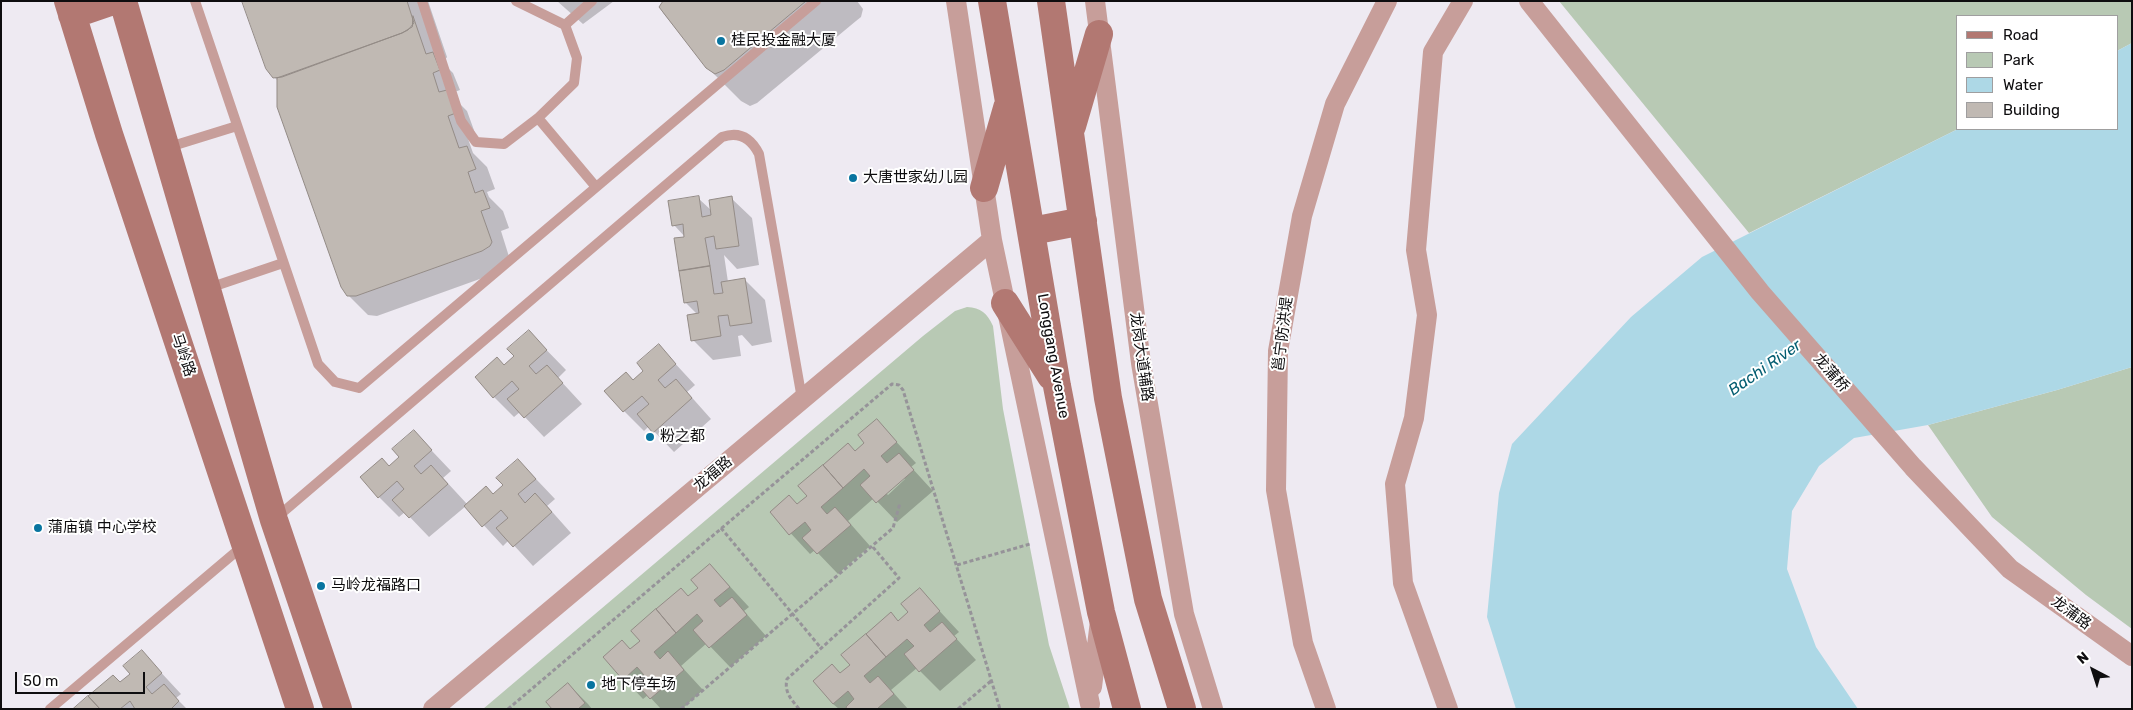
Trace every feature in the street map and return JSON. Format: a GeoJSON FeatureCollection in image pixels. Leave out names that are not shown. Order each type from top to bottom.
{"type":"FeatureCollection","features":[{"type":"Feature","properties":{"kind":"main road"},"geometry":{"type":"LineString","coordinates":[[70,8],[113,1]]}},
{"type":"Feature","properties":{"kind":"main road"},"geometry":{"type":"LineString","coordinates":[[123,1],[274,520],[338,709]]}},
{"type":"Feature","properties":{"kind":"main road","name":"Longgang Avenue"},"geometry":{"type":"LineString","coordinates":[[992,1],[1057,386],[1101,612],[1127,709]]}},
{"type":"Feature","properties":{"kind":"main road"},"geometry":{"type":"LineString","coordinates":[[1051,1],[1108,398],[1148,599],[1182,709]]}},
{"type":"Feature","properties":{"kind":"main road","name":"马岭路"},"geometry":{"type":"LineString","coordinates":[[70,8],[108,134],[300,709]]}},
{"type":"Feature","properties":{"kind":"main road"},"geometry":{"type":"LineString","coordinates":[[1070,134],[1099,34]]}},
{"type":"Feature","properties":{"kind":"main road"},"geometry":{"type":"LineString","coordinates":[[984,188],[1009,102]]}},
{"type":"Feature","properties":{"kind":"main road"},"geometry":{"type":"LineString","coordinates":[[1032,231],[1083,221]]}},
{"type":"Feature","properties":{"kind":"main road"},"geometry":{"type":"LineString","coordinates":[[1005,303],[1057,386]]}},
{"type":"Feature","properties":{"kind":"main road"},"geometry":{"type":"LineString","coordinates":[[264,600],[297,588]]}},
{"type":"Feature","properties":{"kind":"street"},"geometry":{"type":"LineString","coordinates":[[956,1],[992,240],[1090,706]]}},
{"type":"Feature","properties":{"kind":"street","name":"龙岗大道辅路"},"geometry":{"type":"LineString","coordinates":[[1095,1],[1140,363],[1184,614],[1213,709]]}},
{"type":"Feature","properties":{"kind":"street","name":"邕宁防洪堤"},"geometry":{"type":"LineString","coordinates":[[1326,709],[1303,643],[1276,490],[1278,351],[1302,216],[1335,104],[1387,1]]}},
{"type":"Feature","properties":{"kind":"street"},"geometry":{"type":"LineString","coordinates":[[1448,709],[1403,583],[1395,484],[1414,418],[1427,315],[1416,250],[1433,52],[1463,1]]}},
{"type":"Feature","properties":{"kind":"street","name":"龙蒲桥"},"geometry":{"type":"LineString","coordinates":[[1529,1],[1760,292],[1913,467],[2010,569]]}},
{"type":"Feature","properties":{"kind":"street","name":"龙福路"},"geometry":{"type":"LineString","coordinates":[[433,709],[992,240]]}},
{"type":"Feature","properties":{"kind":"street","name":"龙蒲路"},"geometry":{"type":"LineString","coordinates":[[2010,569],[2132,656]]}},
{"type":"Feature","properties":{"kind":"street"},"geometry":{"type":"LineString","coordinates":[[1090,706],[1101,612]]}},
{"type":"Feature","properties":{"kind":"lane"},"geometry":{"type":"LineString","coordinates":[[195,1],[318,364],[335,382],[359,388],[816,1]]}},
{"type":"Feature","properties":{"kind":"lane"},"geometry":{"type":"LineString","coordinates":[[422,1],[461,121],[476,142],[504,144],[538,118],[574,83],[577,58],[565,25],[516,1]]}},
{"type":"Feature","properties":{"kind":"lane"},"geometry":{"type":"LineString","coordinates":[[565,25],[592,1]]}},
{"type":"Feature","properties":{"kind":"lane"},"geometry":{"type":"LineString","coordinates":[[538,118],[596,187]]}},
{"type":"Feature","properties":{"kind":"lane"},"geometry":{"type":"LineString","coordinates":[[166,148],[237,126]]}},
{"type":"Feature","properties":{"kind":"lane"},"geometry":{"type":"LineString","coordinates":[[274,520],[722,137],[732,134],[742,136],[756,148],[759,154],[802,399]]}},
{"type":"Feature","properties":{"kind":"lane"},"geometry":{"type":"LineString","coordinates":[[207,289],[284,262]]}},
{"type":"Feature","properties":{"kind":"lane"},"geometry":{"type":"LineString","coordinates":[[50,709],[245,544]]}},
{"type":"Feature","properties":{"kind":"path"},"geometry":{"type":"LineString","coordinates":[[508,709],[892,384],[899,385],[903,390],[1000,709]]}},
{"type":"Feature","properties":{"kind":"path"},"geometry":{"type":"LineString","coordinates":[[681,709],[893,528],[900,503]]}},
{"type":"Feature","properties":{"kind":"path"},"geometry":{"type":"LineString","coordinates":[[721,528],[821,648]]}},
{"type":"Feature","properties":{"kind":"path"},"geometry":{"type":"LineString","coordinates":[[957,565],[1030,544]]}},
{"type":"Feature","properties":{"kind":"path"},"geometry":{"type":"LineString","coordinates":[[799,709],[788,695],[785,686],[787,678],[899,578],[872,546]]}},
{"type":"Feature","properties":{"kind":"path"},"geometry":{"type":"LineString","coordinates":[[958,709],[991,681]]}},
{"type":"Feature","properties":{"kind":"green space"},"geometry":{"type":"Polygon","coordinates":[[[1559,1],[2132,1],[2132,43],[2118,50],[2118,15],[1956,15],[1956,130],[1749,233],[1559,1]]]}},
{"type":"Feature","properties":{"kind":"green space"},"geometry":{"type":"Polygon","coordinates":[[[967,307],[983,312],[993,326],[1003,409],[1049,645],[1070,709],[483,709],[923,336],[955,311],[967,307]]]}},
{"type":"Feature","properties":{"kind":"green space"},"geometry":{"type":"Polygon","coordinates":[[[2132,367],[2132,629],[2086,595],[1992,517],[1928,425],[2057,390],[2132,367]]]}},
{"type":"Feature","properties":{"kind":"water","name":"Bachi River"},"geometry":{"type":"Polygon","coordinates":[[[2132,43],[2132,367],[2057,390],[1928,425],[1854,438],[1819,466],[1792,511],[1787,569],[1816,647],[1858,709],[1516,709],[1487,617],[1499,493],[1512,444],[1631,317],[1702,257],[1956,130],[2118,130],[2118,50],[2132,43]]]}},
{"type":"Feature","properties":{"kind":"building"},"geometry":{"type":"Polygon","coordinates":[[[242,1],[407,1],[414,23],[408,30],[402,33],[282,77],[273,78],[266,69],[242,1]]]}},
{"type":"Feature","properties":{"kind":"building","name":"桂民投金融大厦"},"geometry":{"type":"Polygon","coordinates":[[[663,1],[806,1],[724,70],[715,74],[706,68],[659,7],[663,1]]]}},
{"type":"Feature","properties":{"kind":"building"},"geometry":{"type":"Polygon","coordinates":[[[413,16],[426,54],[433,52],[440,70],[433,73],[439,92],[447,90],[456,113],[448,116],[459,148],[467,146],[476,169],[468,172],[475,193],[483,190],[490,208],[481,211],[492,242],[490,246],[482,251],[356,296],[347,296],[341,287],[277,107],[277,78],[402,33],[412,27],[413,16]]]}},
{"type":"Feature","properties":{"kind":"building"},"geometry":{"type":"Polygon","coordinates":[[[699,196],[702,217],[711,215],[709,200],[732,196],[739,246],[716,249],[714,236],[705,238],[710,266],[679,271],[674,238],[684,237],[683,224],[672,226],[668,201],[699,196]]]}},
{"type":"Feature","properties":{"kind":"building"},"geometry":{"type":"Polygon","coordinates":[[[710,266],[714,294],[723,293],[721,282],[745,278],[752,323],[730,326],[728,315],[718,316],[721,336],[691,341],[687,315],[699,313],[697,301],[684,303],[679,271],[710,266]]]}},
{"type":"Feature","properties":{"kind":"building"},"geometry":{"type":"Polygon","coordinates":[[[529,330],[547,350],[529,366],[536,374],[547,365],[563,383],[524,418],[507,399],[519,389],[512,381],[493,398],[475,377],[497,357],[504,365],[514,356],[507,349],[529,330]]]}},
{"type":"Feature","properties":{"kind":"building"},"geometry":{"type":"Polygon","coordinates":[[[659,344],[676,364],[658,380],[665,388],[676,379],[692,398],[653,433],[637,414],[649,404],[642,396],[623,412],[604,391],[626,372],[633,380],[643,371],[637,363],[659,344]]]}},
{"type":"Feature","properties":{"kind":"building"},"geometry":{"type":"Polygon","coordinates":[[[877,419],[897,442],[881,456],[887,463],[899,453],[914,470],[876,503],[860,485],[870,476],[864,469],[843,488],[823,465],[848,443],[855,451],[864,443],[858,435],[877,419]]]}},
{"type":"Feature","properties":{"kind":"building"},"geometry":{"type":"Polygon","coordinates":[[[414,430],[432,450],[414,466],[421,474],[431,465],[448,484],[409,518],[392,500],[404,489],[397,481],[378,498],[360,477],[382,458],[389,466],[399,457],[392,449],[414,430]]]}},
{"type":"Feature","properties":{"kind":"building"},"geometry":{"type":"Polygon","coordinates":[[[518,459],[536,479],[518,494],[525,503],[535,493],[552,512],[513,547],[496,528],[508,518],[501,510],[482,527],[464,506],[486,486],[493,494],[503,485],[496,478],[518,459]]]}},
{"type":"Feature","properties":{"kind":"building"},"geometry":{"type":"Polygon","coordinates":[[[823,465],[843,488],[821,507],[827,514],[835,507],[851,525],[817,554],[802,538],[811,530],[805,522],[789,535],[770,512],[789,495],[797,504],[807,496],[798,486],[823,465]]]}},
{"type":"Feature","properties":{"kind":"building"},"geometry":{"type":"Polygon","coordinates":[[[710,564],[730,587],[714,600],[720,607],[732,597],[747,615],[709,648],[693,630],[703,621],[697,614],[676,633],[656,609],[681,588],[688,596],[698,588],[691,580],[710,564]]]}},
{"type":"Feature","properties":{"kind":"building"},"geometry":{"type":"Polygon","coordinates":[[[920,588],[940,611],[924,625],[930,632],[942,622],[957,639],[919,672],[904,654],[914,646],[907,639],[886,657],[866,634],[891,612],[898,621],[908,612],[901,604],[920,588]]]}},
{"type":"Feature","properties":{"kind":"building"},"geometry":{"type":"Polygon","coordinates":[[[656,609],[676,633],[654,652],[660,659],[668,651],[684,670],[650,699],[635,682],[644,675],[637,667],[623,680],[603,657],[622,640],[630,649],[640,641],[631,631],[656,609]]]}},
{"type":"Feature","properties":{"kind":"building"},"geometry":{"type":"Polygon","coordinates":[[[866,634],[886,657],[864,676],[870,683],[878,676],[894,694],[877,709],[847,709],[846,707],[854,699],[848,691],[833,704],[813,681],[832,664],[840,673],[850,665],[841,655],[866,634]]]}},
{"type":"Feature","properties":{"kind":"building"},"geometry":{"type":"Polygon","coordinates":[[[142,650],[162,673],[146,687],[152,694],[164,684],[179,701],[171,709],[135,709],[130,701],[120,709],[100,709],[88,696],[113,675],[120,682],[130,674],[123,666],[142,650]]]}},
{"type":"Feature","properties":{"kind":"building"},"geometry":{"type":"Polygon","coordinates":[[[568,683],[585,703],[578,709],[552,709],[546,702],[568,683]]]}},
{"type":"Feature","properties":{"kind":"building"},"geometry":{"type":"Polygon","coordinates":[[[88,696],[100,709],[73,709],[88,696]]]}},
{"type":"Feature","properties":{"kind":"place","name":"桂民投金融大厦"},"geometry":{"type":"Point","coordinates":[721,41]}},
{"type":"Feature","properties":{"kind":"place","name":"大唐世家幼儿园"},"geometry":{"type":"Point","coordinates":[853,178]}},
{"type":"Feature","properties":{"kind":"place","name":"粉之都"},"geometry":{"type":"Point","coordinates":[650,437]}},
{"type":"Feature","properties":{"kind":"place","name":"蒲庙镇 中心学校"},"geometry":{"type":"Point","coordinates":[38,528]}},
{"type":"Feature","properties":{"kind":"place","name":"马岭龙福路口"},"geometry":{"type":"Point","coordinates":[321,586]}},
{"type":"Feature","properties":{"kind":"place","name":"地下停车场"},"geometry":{"type":"Point","coordinates":[591,685]}}]}
